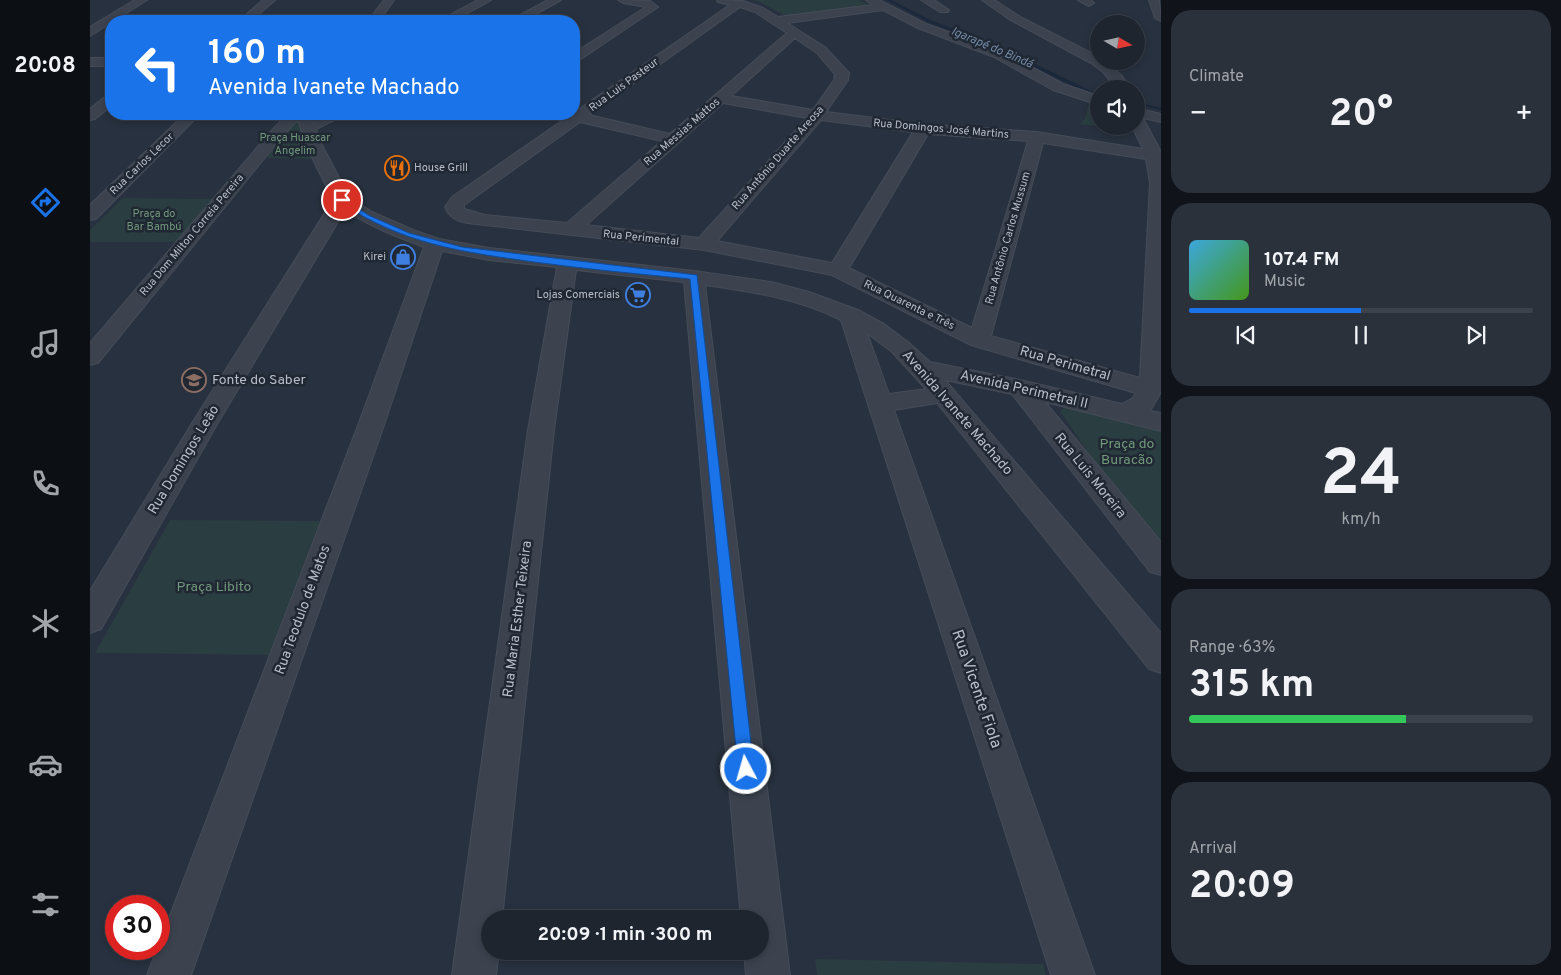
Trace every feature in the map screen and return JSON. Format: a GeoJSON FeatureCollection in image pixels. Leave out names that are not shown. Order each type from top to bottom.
{"type":"FeatureCollection","features":[{"type":"Feature","properties":{"kind":"street"},"geometry":{"type":"LineString","coordinates":[[90,22],[124,0]]}},
{"type":"Feature","properties":{"kind":"street"},"geometry":{"type":"LineString","coordinates":[[118,15],[142,0]]}},
{"type":"Feature","properties":{"kind":"street"},"geometry":{"type":"LineString","coordinates":[[251,15],[270,0]]}},
{"type":"Feature","properties":{"kind":"street"},"geometry":{"type":"LineString","coordinates":[[378,15],[389,0]]}},
{"type":"Feature","properties":{"kind":"street"},"geometry":{"type":"LineString","coordinates":[[457,15],[486,0]]}},
{"type":"Feature","properties":{"kind":"street"},"geometry":{"type":"LineString","coordinates":[[527,15],[556,0]]}},
{"type":"Feature","properties":{"kind":"street"},"geometry":{"type":"LineString","coordinates":[[580,54],[653,7],[650,4],[623,0]]}},
{"type":"Feature","properties":{"kind":"street","name":"Rua Antônio Duarte Areosa"},"geometry":{"type":"LineString","coordinates":[[704,244],[818,115],[841,80],[842,73],[821,50],[758,10],[739,3],[720,0]]}},
{"type":"Feature","properties":{"kind":"street"},"geometry":{"type":"LineString","coordinates":[[871,0],[922,26],[998,54],[1058,87],[1090,98]]}},
{"type":"Feature","properties":{"kind":"street"},"geometry":{"type":"LineString","coordinates":[[926,0],[944,10]]}},
{"type":"Feature","properties":{"kind":"street"},"geometry":{"type":"LineString","coordinates":[[987,0],[1011,16],[1103,67],[1119,80]]}},
{"type":"Feature","properties":{"kind":"street"},"geometry":{"type":"LineString","coordinates":[[1154,0],[1161,18]]}},
{"type":"Feature","properties":{"kind":"street","name":"Rua Luis Pasteur"},"geometry":{"type":"LineString","coordinates":[[580,117],[739,3]]}},
{"type":"Feature","properties":{"kind":"street"},"geometry":{"type":"LineString","coordinates":[[776,21],[884,6]]}},
{"type":"Feature","properties":{"kind":"street"},"geometry":{"type":"LineString","coordinates":[[90,32],[105,23]]}},
{"type":"Feature","properties":{"kind":"street","name":"Rua Messias Mattos"},"geometry":{"type":"LineString","coordinates":[[570,230],[794,33]]}},
{"type":"Feature","properties":{"kind":"street"},"geometry":{"type":"LineString","coordinates":[[90,62],[105,62]]}},
{"type":"Feature","properties":{"kind":"street","name":"Rua Domingos José Martins"},"geometry":{"type":"LineString","coordinates":[[721,98],[818,115],[923,129],[1037,137],[1158,157]]}},
{"type":"Feature","properties":{"kind":"street"},"geometry":{"type":"LineString","coordinates":[[90,116],[105,104]]}},
{"type":"Feature","properties":{"kind":"street"},"geometry":{"type":"LineString","coordinates":[[1145,114],[1161,118]]}},
{"type":"Feature","properties":{"kind":"street"},"geometry":{"type":"LineString","coordinates":[[580,118],[673,139]]}},
{"type":"Feature","properties":{"kind":"street","name":"Rua Carlos Lecor"},"geometry":{"type":"LineString","coordinates":[[90,215],[188,120]]}},
{"type":"Feature","properties":{"kind":"street","name":"Rua Dom Milton Correia Pereira"},"geometry":{"type":"LineString","coordinates":[[90,358],[279,132],[299,120]]}},
{"type":"Feature","properties":{"kind":"street","name":"Avenida Ivanete Machado"},"geometry":{"type":"LineString","coordinates":[[303,120],[342,200],[353,209],[385,226],[435,244],[489,254],[694,277],[786,292],[828,305],[876,330],[900,347],[922,368],[1161,658]]}},
{"type":"Feature","properties":{"kind":"street","name":"Rua Luis Pasteur"},"geometry":{"type":"LineString","coordinates":[[458,201],[576,120]]}},
{"type":"Feature","properties":{"kind":"street"},"geometry":{"type":"LineString","coordinates":[[838,270],[923,129]]}},
{"type":"Feature","properties":{"kind":"street"},"geometry":{"type":"LineString","coordinates":[[1126,414],[1141,405],[1151,389],[1158,157],[1145,134]]}},
{"type":"Feature","properties":{"kind":"street","name":"Rua Antônio Carlos Mussum"},"geometry":{"type":"LineString","coordinates":[[979,340],[1037,137]]}},
{"type":"Feature","properties":{"kind":"street","name":"Rua Domingos Leão"},"geometry":{"type":"LineString","coordinates":[[90,619],[203,426],[342,200]]}},
{"type":"Feature","properties":{"kind":"street","name":"Rua Perimental"},"geometry":{"type":"LineString","coordinates":[[458,201],[454,207],[456,212],[462,216],[704,244],[838,270]]}},
{"type":"Feature","properties":{"kind":"street","name":"Rua Teodulo de Matos"},"geometry":{"type":"LineString","coordinates":[[169,975],[373,419],[435,244]]}},
{"type":"Feature","properties":{"kind":"street","name":"Rua Maria Esther Teixeira"},"geometry":{"type":"LineString","coordinates":[[474,975],[541,430],[567,264]]}},
{"type":"Feature","properties":{"kind":"street","name":"Rua Quarenta e Três"},"geometry":{"type":"LineString","coordinates":[[838,270],[979,340]]}},
{"type":"Feature","properties":{"kind":"street"},"geometry":{"type":"LineString","coordinates":[[694,277],[768,975]]}},
{"type":"Feature","properties":{"kind":"street","name":"Rua Vicente Fiola"},"geometry":{"type":"LineString","coordinates":[[850,315],[1073,975]]}},
{"type":"Feature","properties":{"kind":"street","name":"Rua Perimetral"},"geometry":{"type":"LineString","coordinates":[[979,340],[1151,389]]}},
{"type":"Feature","properties":{"kind":"street","name":"Avenida Perimetral II"},"geometry":{"type":"LineString","coordinates":[[922,368],[1020,388],[1161,422]]}},
{"type":"Feature","properties":{"kind":"street","name":"Rua Luis Moreira"},"geometry":{"type":"LineString","coordinates":[[1020,388],[1161,563]]}},
{"type":"Feature","properties":{"kind":"street"},"geometry":{"type":"LineString","coordinates":[[879,404],[944,394]]}},
{"type":"Feature","properties":{"kind":"green space"},"geometry":{"type":"Polygon","coordinates":[[[750,0],[859,0],[871,5],[786,16],[758,1],[750,0]]]}},
{"type":"Feature","properties":{"kind":"green space"},"geometry":{"type":"Polygon","coordinates":[[[1090,100],[1090,125],[1079,124],[1085,119],[1090,100]]]}},
{"type":"Feature","properties":{"kind":"green space","name":"Praça Huascar Angelim"},"geometry":{"type":"Polygon","coordinates":[[[297,120],[301,120],[313,159],[266,158],[297,120]]]}},
{"type":"Feature","properties":{"kind":"green space","name":"Praça do Bar Bambú"},"geometry":{"type":"Polygon","coordinates":[[[123,198],[217,199],[181,242],[90,242],[90,230],[123,198]]]}},
{"type":"Feature","properties":{"kind":"green space","name":"Praça do Buracão"},"geometry":{"type":"Polygon","coordinates":[[[1071,403],[1161,427],[1161,542],[1115,492],[1060,411],[1071,403]]]}},
{"type":"Feature","properties":{"kind":"green space","name":"Praça Libito"},"geometry":{"type":"Polygon","coordinates":[[[170,520],[320,521],[269,655],[95,653],[170,520]]]}},
{"type":"Feature","properties":{"kind":"green space"},"geometry":{"type":"Polygon","coordinates":[[[815,959],[1043,964],[1046,975],[817,975],[815,959]]]}},
{"type":"Feature","properties":{"kind":"waterway","name":"Igarapé do Bindá"},"geometry":{"type":"LineString","coordinates":[[888,0],[929,21],[1001,49],[1090,92]]}},
{"type":"Feature","properties":{"kind":"waterway","name":"Igarapé do Bindá"},"geometry":{"type":"LineString","coordinates":[[1145,105],[1161,109]]}},
{"type":"Feature","properties":{"kind":"place","name":"House Grill"},"geometry":{"type":"Point","coordinates":[397,168]}},
{"type":"Feature","properties":{"kind":"place","name":"Kirei"},"geometry":{"type":"Point","coordinates":[403,257]}},
{"type":"Feature","properties":{"kind":"place","name":"Lojas Comerciais"},"geometry":{"type":"Point","coordinates":[638,295]}},
{"type":"Feature","properties":{"kind":"place","name":"Fonte do Saber"},"geometry":{"type":"Point","coordinates":[194,380]}},
{"type":"Feature","properties":{"kind":"route"},"geometry":{"type":"LineString","coordinates":[[342,200],[353,209],[385,226],[435,244],[462,250],[567,264],[694,277],[746,769]]}}]}
